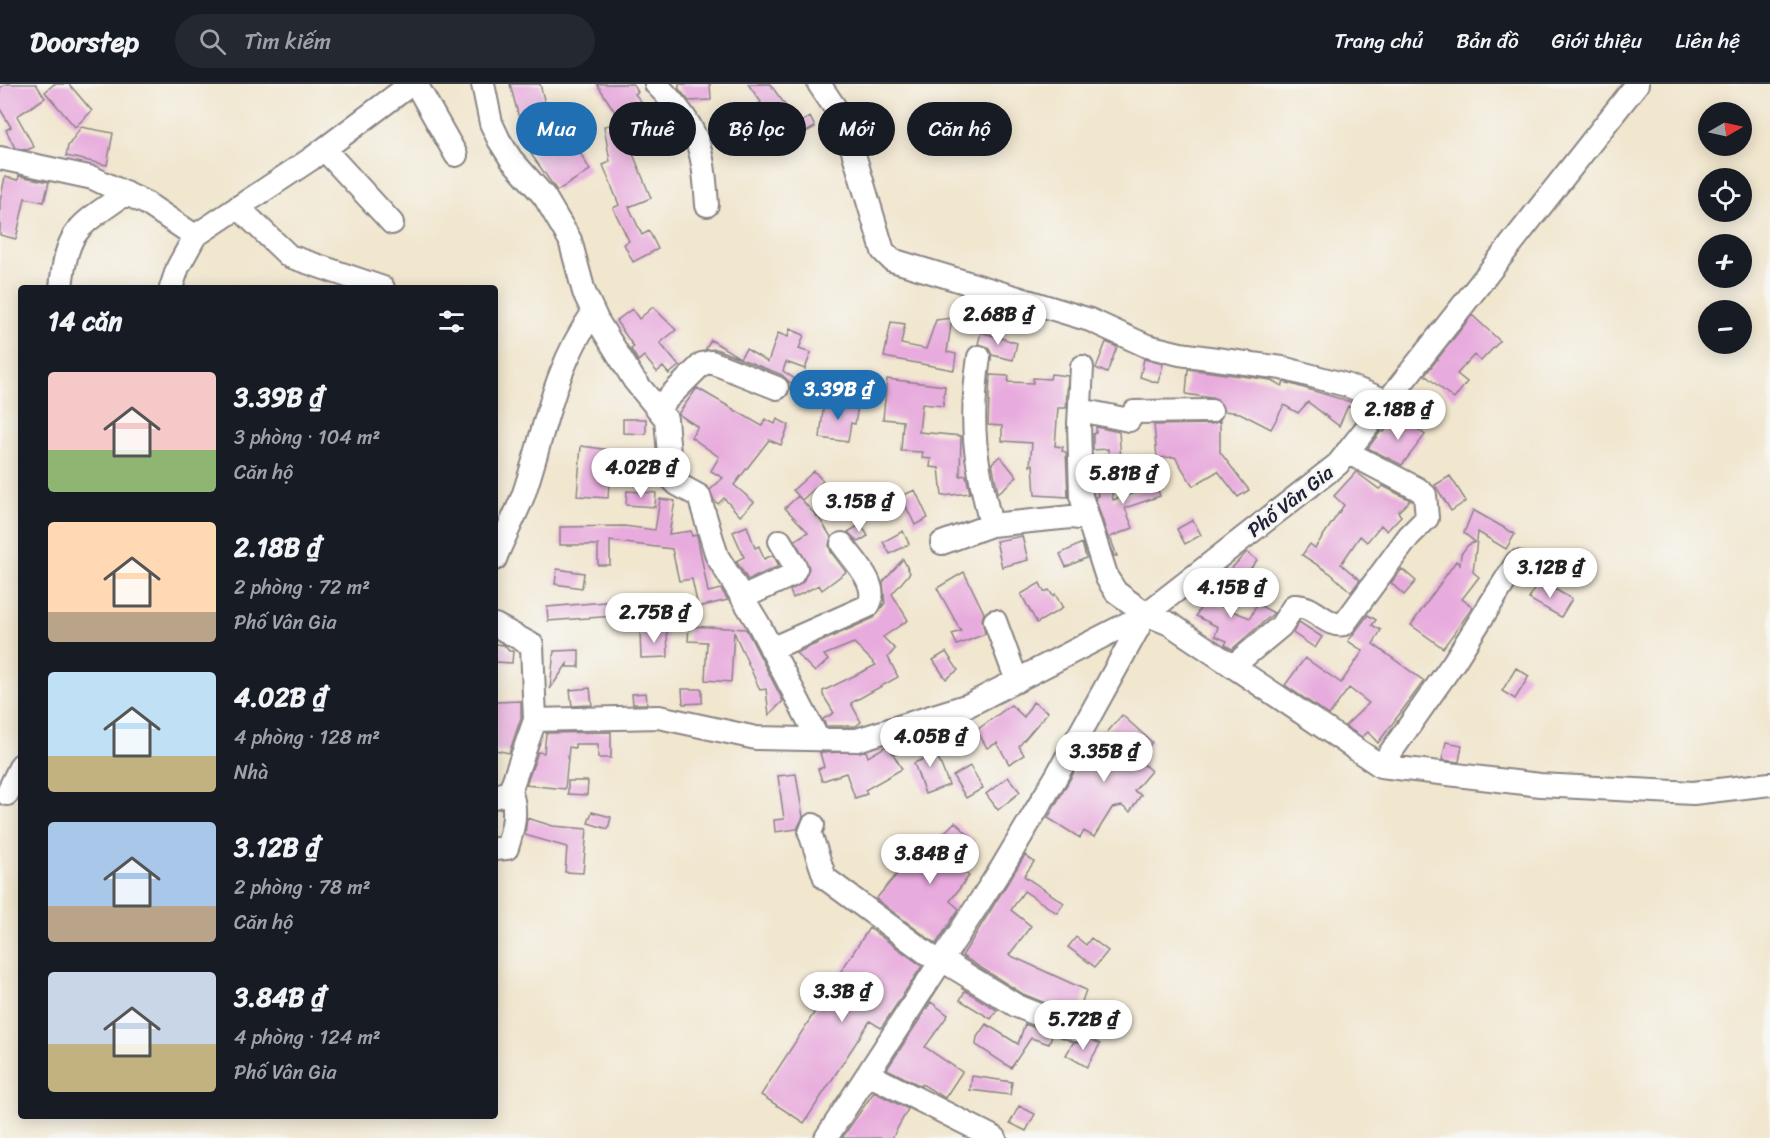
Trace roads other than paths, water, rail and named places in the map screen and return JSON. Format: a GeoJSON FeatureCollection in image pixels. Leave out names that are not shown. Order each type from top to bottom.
{"type":"FeatureCollection","features":[{"type":"Feature","properties":{"kind":"street"},"geometry":{"type":"LineString","coordinates":[[172,285],[178,267],[195,236],[324,149],[411,84]]}},
{"type":"Feature","properties":{"kind":"street"},"geometry":{"type":"LineString","coordinates":[[416,84],[456,155]]}},
{"type":"Feature","properties":{"kind":"street"},"geometry":{"type":"LineString","coordinates":[[483,84],[491,123],[499,140],[511,159],[544,196],[570,240],[584,292],[593,313],[634,380],[658,408],[667,423],[671,478],[677,484],[699,496],[717,556],[744,597],[818,739]]}},
{"type":"Feature","properties":{"kind":"street"},"geometry":{"type":"LineString","coordinates":[[656,84],[672,100],[700,144],[707,205]]}},
{"type":"Feature","properties":{"kind":"street"},"geometry":{"type":"LineString","coordinates":[[819,84],[844,121],[883,251],[892,260],[1090,320],[1147,346],[1180,354],[1282,368],[1346,385],[1387,401]]}},
{"type":"Feature","properties":{"kind":"street","name":"Phố Vân Gia"},"geometry":{"type":"LineString","coordinates":[[826,1138],[941,961],[1056,777],[1146,614],[1338,464],[1637,84]]}},
{"type":"Feature","properties":{"kind":"street"},"geometry":{"type":"LineString","coordinates":[[324,149],[392,223]]}},
{"type":"Feature","properties":{"kind":"street"},"geometry":{"type":"LineString","coordinates":[[0,158],[93,178],[146,203],[195,236]]}},
{"type":"Feature","properties":{"kind":"street"},"geometry":{"type":"LineString","coordinates":[[61,285],[64,254],[72,237],[83,225],[126,193]]}},
{"type":"Feature","properties":{"kind":"street"},"geometry":{"type":"LineString","coordinates":[[238,207],[289,256],[374,285]]}},
{"type":"Feature","properties":{"kind":"street"},"geometry":{"type":"LineString","coordinates":[[498,552],[522,498],[565,362],[574,340],[593,313]]}},
{"type":"Feature","properties":{"kind":"street"},"geometry":{"type":"LineString","coordinates":[[979,357],[973,399],[973,433],[977,465],[991,525]]}},
{"type":"Feature","properties":{"kind":"street"},"geometry":{"type":"LineString","coordinates":[[658,408],[702,364],[711,362],[777,388]]}},
{"type":"Feature","properties":{"kind":"street"},"geometry":{"type":"LineString","coordinates":[[1082,367],[1081,496],[1107,578],[1116,592],[1146,614],[1170,624],[1381,766],[1539,785],[1693,793],[1770,784]]}},
{"type":"Feature","properties":{"kind":"street"},"geometry":{"type":"LineString","coordinates":[[1080,410],[1129,420],[1134,412],[1210,411]]}},
{"type":"Feature","properties":{"kind":"street"},"geometry":{"type":"LineString","coordinates":[[1233,666],[1281,626],[1294,606],[1309,608],[1335,625],[1344,624],[1408,536],[1427,518],[1425,495],[1418,489],[1347,452]]}},
{"type":"Feature","properties":{"kind":"street"},"geometry":{"type":"LineString","coordinates":[[942,543],[991,525],[1071,517],[1087,519]]}},
{"type":"Feature","properties":{"kind":"street"},"geometry":{"type":"LineString","coordinates":[[744,597],[792,575],[796,568],[780,541]]}},
{"type":"Feature","properties":{"kind":"street"},"geometry":{"type":"LineString","coordinates":[[771,649],[868,606],[873,598],[872,589],[842,544]]}},
{"type":"Feature","properties":{"kind":"street"},"geometry":{"type":"LineString","coordinates":[[1381,766],[1449,671],[1517,562]]}},
{"type":"Feature","properties":{"kind":"street"},"geometry":{"type":"LineString","coordinates":[[535,720],[659,717],[756,738],[857,740],[969,705],[1146,614]]}},
{"type":"Feature","properties":{"kind":"street"},"geometry":{"type":"LineString","coordinates":[[995,621],[1017,681]]}},
{"type":"Feature","properties":{"kind":"street"},"geometry":{"type":"LineString","coordinates":[[498,628],[532,645],[535,720],[502,794],[514,803],[513,830],[507,848],[498,849]]}},
{"type":"Feature","properties":{"kind":"street"},"geometry":{"type":"LineString","coordinates":[[9,796],[18,773]]}},
{"type":"Feature","properties":{"kind":"street"},"geometry":{"type":"LineString","coordinates":[[813,825],[810,833],[825,878],[941,961],[1017,1006],[1076,1030]]}},
{"type":"Feature","properties":{"kind":"street"},"geometry":{"type":"LineString","coordinates":[[868,1074],[994,1138]]}}]}
